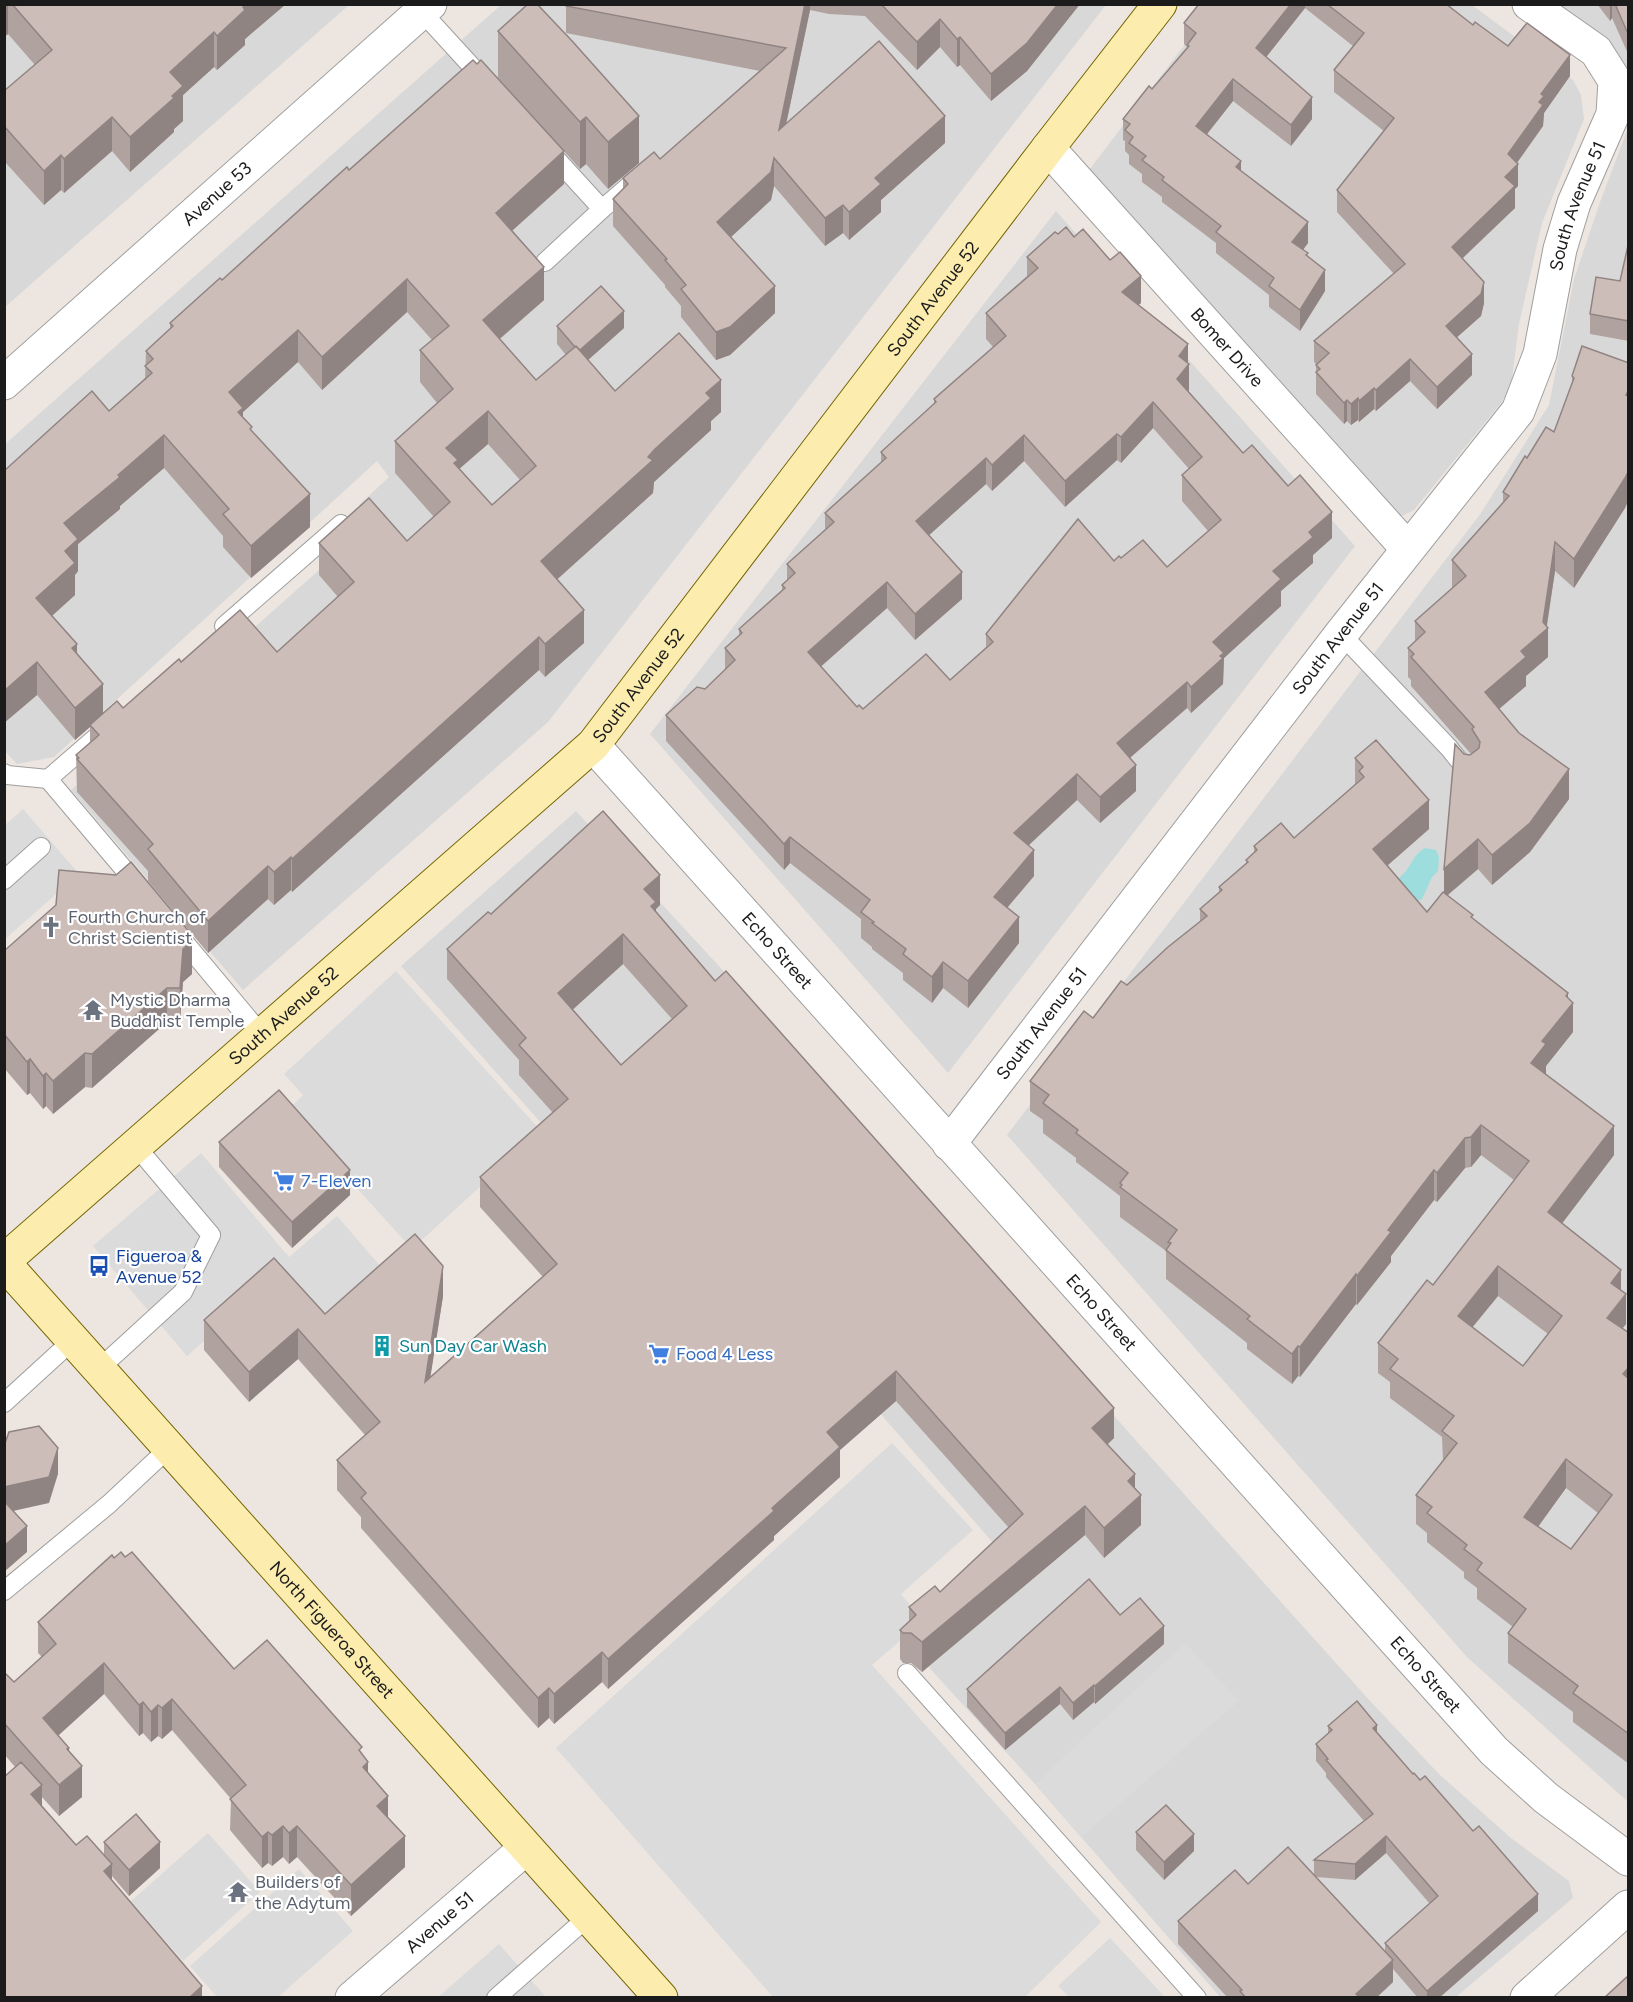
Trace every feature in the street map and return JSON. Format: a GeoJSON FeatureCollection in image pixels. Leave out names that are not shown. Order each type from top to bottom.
{"type":"FeatureCollection","features":[{"type":"Feature","properties":{"kind":"street","name":"South Avenue 52"},"geometry":{"type":"LineString","coordinates":[[4,1262],[593,745],[1160,4]]}},
{"type":"Feature","properties":{"kind":"street","name":"South Avenue 51"},"geometry":{"type":"LineString","coordinates":[[950,1144],[1407,548],[1518,411],[1540,354],[1560,249],[1574,203],[1613,114],[1615,81],[1596,51],[1529,4]]}},
{"type":"Feature","properties":{"kind":"street","name":"Avenue 53"},"geometry":{"type":"LineString","coordinates":[[7,376],[426,8]]}},
{"type":"Feature","properties":{"kind":"street","name":"Bomer Drive"},"geometry":{"type":"LineString","coordinates":[[1048,148],[1407,548]]}},
{"type":"Feature","properties":{"kind":"street","name":"Echo Street"},"geometry":{"type":"LineString","coordinates":[[593,745],[1494,1751],[1546,1798],[1629,1859]]}},
{"type":"Feature","properties":{"kind":"street","name":"North Figueroa Street"},"geometry":{"type":"LineString","coordinates":[[4,1262],[661,1998]]}},
{"type":"Feature","properties":{"kind":"street","name":"Avenue 51"},"geometry":{"type":"LineString","coordinates":[[352,1998],[526,1848]]}},
{"type":"Feature","properties":{"kind":"street"},"geometry":{"type":"LineString","coordinates":[[1527,1998],[1629,1907]]}},
{"type":"Feature","properties":{"kind":"lane"},"geometry":{"type":"LineString","coordinates":[[426,8],[500,98]]}},
{"type":"Feature","properties":{"kind":"lane"},"geometry":{"type":"LineString","coordinates":[[539,141],[602,209]]}},
{"type":"Feature","properties":{"kind":"lane"},"geometry":{"type":"LineString","coordinates":[[545,262],[644,173]]}},
{"type":"Feature","properties":{"kind":"lane"},"geometry":{"type":"LineString","coordinates":[[211,637],[346,519]]}},
{"type":"Feature","properties":{"kind":"lane"},"geometry":{"type":"LineString","coordinates":[[1341,634],[1449,748],[1469,773]]}},
{"type":"Feature","properties":{"kind":"lane"},"geometry":{"type":"LineString","coordinates":[[4,773],[7,776],[48,779],[120,716]]}},
{"type":"Feature","properties":{"kind":"lane"},"geometry":{"type":"LineString","coordinates":[[48,779],[147,897]]}},
{"type":"Feature","properties":{"kind":"lane"},"geometry":{"type":"LineString","coordinates":[[4,880],[41,847]]}},
{"type":"Feature","properties":{"kind":"lane"},"geometry":{"type":"LineString","coordinates":[[163,916],[262,1035]]}},
{"type":"Feature","properties":{"kind":"lane"},"geometry":{"type":"LineString","coordinates":[[100,1368],[183,1292],[211,1235],[135,1145]]}},
{"type":"Feature","properties":{"kind":"lane"},"geometry":{"type":"LineString","coordinates":[[4,1403],[73,1340]]}},
{"type":"Feature","properties":{"kind":"lane"},"geometry":{"type":"LineString","coordinates":[[4,1591],[109,1504],[170,1447]]}},
{"type":"Feature","properties":{"kind":"lane"},"geometry":{"type":"LineString","coordinates":[[907,1673],[1197,1998]]}},
{"type":"Feature","properties":{"kind":"lane"},"geometry":{"type":"LineString","coordinates":[[496,1998],[588,1917]]}},
{"type":"Feature","properties":{"kind":"shaded area"},"geometry":{"type":"Polygon","coordinates":[[[5,5],[349,5],[5,307],[5,5]]]}},
{"type":"Feature","properties":{"kind":"shaded area"},"geometry":{"type":"Polygon","coordinates":[[[501,5],[1106,5],[548,722],[243,990],[71,790],[372,523],[359,505],[389,477],[377,461],[54,757],[17,764],[4,750],[4,445],[501,5]]]}},
{"type":"Feature","properties":{"kind":"shaded area"},"geometry":{"type":"Polygon","coordinates":[[[1215,5],[1472,5],[1573,80],[1581,95],[1584,119],[1542,223],[1519,324],[1511,387],[1501,403],[1414,510],[1402,516],[1390,512],[1086,174],[1215,5]]]}},
{"type":"Feature","properties":{"kind":"shaded area"},"geometry":{"type":"Polygon","coordinates":[[[1547,5],[1628,5],[1628,92],[1547,5]]]}},
{"type":"Feature","properties":{"kind":"shaded area"},"geometry":{"type":"Polygon","coordinates":[[[1628,128],[1628,1802],[1467,1657],[1007,1135],[1481,513],[1549,405],[1574,279],[1628,128]]]}},
{"type":"Feature","properties":{"kind":"shaded area"},"geometry":{"type":"Polygon","coordinates":[[[1056,211],[1355,546],[948,1073],[650,734],[1056,211]]]}},
{"type":"Feature","properties":{"kind":"shaded area"},"geometry":{"type":"Polygon","coordinates":[[[23,809],[79,874],[5,939],[4,826],[23,809]]]}},
{"type":"Feature","properties":{"kind":"shaded area"},"geometry":{"type":"Polygon","coordinates":[[[576,811],[729,977],[1131,1435],[1371,1702],[1439,1774],[1511,1838],[1569,1881],[1573,1898],[1456,1997],[1220,1997],[1035,1784],[905,1641],[1002,1553],[600,1093],[551,1134],[401,966],[576,811]]]}},
{"type":"Feature","properties":{"kind":"shaded area"},"geometry":{"type":"Polygon","coordinates":[[[396,971],[541,1131],[412,1249],[287,1111],[303,1095],[284,1074],[396,971]]]}},
{"type":"Feature","properties":{"kind":"shaded area"},"geometry":{"type":"Polygon","coordinates":[[[201,1153],[289,1257],[337,1216],[388,1275],[319,1334],[274,1281],[187,1356],[93,1246],[201,1153]]]}},
{"type":"Feature","properties":{"kind":"shaded area"},"geometry":{"type":"Polygon","coordinates":[[[892,1443],[973,1530],[901,1594],[923,1621],[872,1665],[1101,1922],[1025,1997],[773,1997],[556,1748],[892,1443]]]}},
{"type":"Feature","properties":{"kind":"shaded area"},"geometry":{"type":"Polygon","coordinates":[[[1185,1643],[1239,1701],[1081,1837],[1035,1784],[1185,1643]]]}},
{"type":"Feature","properties":{"kind":"shaded area"},"geometry":{"type":"Polygon","coordinates":[[[208,1833],[260,1892],[183,1961],[131,1901],[208,1833]]]}},
{"type":"Feature","properties":{"kind":"shaded area"},"geometry":{"type":"Polygon","coordinates":[[[299,1869],[353,1931],[278,1997],[217,1997],[190,1966],[299,1869]]]}},
{"type":"Feature","properties":{"kind":"shaded area"},"geometry":{"type":"Polygon","coordinates":[[[1110,1938],[1165,1997],[1069,1997],[1058,1986],[1110,1938]]]}},
{"type":"Feature","properties":{"kind":"shaded area"},"geometry":{"type":"Polygon","coordinates":[[[499,1944],[546,1997],[437,1998],[499,1944]]]}},
{"type":"Feature","properties":{"kind":"water"},"geometry":{"type":"Polygon","coordinates":[[[1425,848],[1436,850],[1439,857],[1438,871],[1432,877],[1422,899],[1412,903],[1398,879],[1420,851],[1425,848]]]}},
{"type":"Feature","properties":{"kind":"building"},"geometry":{"type":"Polygon","coordinates":[[[12,4],[246,4],[243,7],[245,10],[217,36],[214,32],[170,72],[183,86],[172,96],[174,98],[130,137],[112,117],[64,159],[61,155],[44,171],[4,126],[4,91],[52,50],[12,4]]]}},
{"type":"Feature","properties":{"kind":"building"},"geometry":{"type":"Polygon","coordinates":[[[528,4],[537,4],[639,116],[608,142],[586,117],[580,122],[498,31],[528,4]]]}},
{"type":"Feature","properties":{"kind":"building"},"geometry":{"type":"Polygon","coordinates":[[[566,4],[805,4],[779,130],[879,41],[945,116],[875,178],[881,184],[849,212],[843,205],[825,218],[774,158],[771,172],[717,222],[775,286],[730,327],[716,332],[681,289],[686,285],[665,260],[667,259],[613,199],[628,184],[623,178],[654,152],[660,159],[786,48],[566,6],[566,4]]]}},
{"type":"Feature","properties":{"kind":"building"},"geometry":{"type":"Polygon","coordinates":[[[881,4],[1058,4],[1027,43],[991,74],[960,37],[957,39],[940,19],[917,42],[881,4]]]}},
{"type":"Feature","properties":{"kind":"building"},"geometry":{"type":"Polygon","coordinates":[[[1199,4],[1291,4],[1256,48],[1312,97],[1291,125],[1233,79],[1196,126],[1241,161],[1236,167],[1308,222],[1292,242],[1308,253],[1306,255],[1325,270],[1300,310],[1269,286],[1274,278],[1216,232],[1221,226],[1162,180],[1164,177],[1142,160],[1146,156],[1129,143],[1133,137],[1125,130],[1130,124],[1123,119],[1149,86],[1152,89],[1189,46],[1187,45],[1196,33],[1184,23],[1199,4]]]}},
{"type":"Feature","properties":{"kind":"building"},"geometry":{"type":"Polygon","coordinates":[[[1327,4],[1446,4],[1473,25],[1475,22],[1508,46],[1527,23],[1570,55],[1541,94],[1544,96],[1539,102],[1543,105],[1508,154],[1518,164],[1505,177],[1515,186],[1452,247],[1484,282],[1481,294],[1446,326],[1472,354],[1437,387],[1410,359],[1376,390],[1374,388],[1359,401],[1358,398],[1351,404],[1347,400],[1344,403],[1316,372],[1320,369],[1316,365],[1329,353],[1314,341],[1405,264],[1337,190],[1394,118],[1334,70],[1364,33],[1327,4]]]}},
{"type":"Feature","properties":{"kind":"building"},"geometry":{"type":"Polygon","coordinates":[[[1615,4],[1629,4],[1629,36],[1615,4]]]}},
{"type":"Feature","properties":{"kind":"building"},"geometry":{"type":"Polygon","coordinates":[[[473,60],[477,64],[481,60],[564,151],[496,213],[544,267],[483,320],[536,380],[576,346],[615,391],[679,333],[721,380],[706,393],[711,398],[648,457],[653,460],[541,561],[584,610],[545,644],[539,637],[292,859],[291,857],[274,872],[268,866],[208,921],[148,849],[153,844],[77,759],[79,758],[76,755],[99,735],[90,725],[117,701],[123,708],[179,659],[181,662],[240,610],[277,652],[354,582],[319,543],[369,498],[407,541],[450,502],[395,441],[453,389],[420,350],[449,326],[407,279],[322,357],[298,330],[229,392],[243,408],[238,412],[252,427],[250,429],[310,494],[251,546],[223,514],[229,509],[164,435],[118,475],[120,477],[64,523],[78,539],[65,551],[75,563],[36,598],[77,644],[72,648],[103,684],[75,708],[37,662],[4,691],[4,471],[92,391],[109,411],[152,373],[145,366],[153,359],[146,351],[173,326],[170,323],[220,278],[222,280],[347,167],[349,170],[473,60]],[[488,411],[446,448],[458,460],[454,463],[492,505],[536,466],[488,411]]]}},
{"type":"Feature","properties":{"kind":"building"},"geometry":{"type":"Polygon","coordinates":[[[1066,227],[1074,237],[1083,229],[1110,260],[1120,252],[1141,276],[1122,292],[1188,344],[1179,356],[1189,364],[1177,379],[1243,453],[1252,445],[1288,486],[1300,475],[1332,512],[1309,532],[1313,537],[1273,571],[1281,579],[1213,642],[1224,653],[1220,656],[1223,658],[1191,687],[1187,682],[1117,743],[1136,765],[1100,797],[1077,774],[1014,833],[1034,850],[994,897],[1019,917],[968,981],[943,962],[932,977],[903,954],[906,949],[861,912],[870,900],[790,837],[784,844],[666,715],[697,687],[705,689],[735,660],[725,648],[742,633],[739,629],[785,588],[782,585],[795,573],[787,564],[834,522],[825,513],[886,458],[881,452],[936,402],[934,399],[1006,336],[986,313],[1038,268],[1027,257],[1055,232],[1058,234],[1066,227]],[[1153,402],[1121,437],[1117,434],[1065,481],[1024,435],[992,465],[986,458],[916,521],[962,572],[915,614],[887,582],[808,652],[857,707],[859,705],[863,709],[926,654],[950,680],[993,642],[986,634],[1078,519],[1114,561],[1143,540],[1167,567],[1221,520],[1182,475],[1202,457],[1153,402]]]}},
{"type":"Feature","properties":{"kind":"building"},"geometry":{"type":"Polygon","coordinates":[[[1629,241],[1629,321],[1590,314],[1596,277],[1620,281],[1629,241]]]}},
{"type":"Feature","properties":{"kind":"building"},"geometry":{"type":"Polygon","coordinates":[[[601,286],[624,311],[580,350],[557,326],[601,286]]]}},
{"type":"Feature","properties":{"kind":"building"},"geometry":{"type":"Polygon","coordinates":[[[1582,346],[1629,363],[1629,389],[1626,395],[1629,396],[1629,470],[1574,559],[1555,542],[1543,622],[1548,628],[1521,651],[1526,657],[1485,692],[1519,733],[1569,769],[1530,823],[1492,855],[1478,839],[1444,869],[1455,744],[1464,754],[1470,755],[1479,748],[1480,742],[1472,729],[1474,727],[1411,657],[1414,654],[1408,648],[1425,632],[1415,621],[1466,576],[1452,560],[1509,496],[1503,492],[1546,427],[1554,432],[1574,378],[1572,376],[1582,346]]]}},
{"type":"Feature","properties":{"kind":"building"},"geometry":{"type":"Polygon","coordinates":[[[1376,740],[1429,800],[1373,849],[1427,912],[1443,892],[1473,915],[1471,917],[1568,993],[1566,996],[1573,1003],[1542,1041],[1546,1044],[1531,1063],[1614,1126],[1548,1212],[1621,1270],[1611,1283],[1626,1294],[1607,1318],[1629,1333],[1629,1367],[1623,1374],[1629,1379],[1629,1734],[1573,1693],[1578,1686],[1508,1633],[1526,1609],[1477,1570],[1482,1563],[1464,1549],[1467,1545],[1427,1513],[1432,1507],[1416,1495],[1457,1443],[1442,1431],[1454,1416],[1390,1369],[1398,1359],[1378,1343],[1427,1280],[1433,1285],[1529,1161],[1481,1125],[1471,1137],[1465,1138],[1437,1173],[1434,1170],[1388,1230],[1391,1232],[1300,1347],[1298,1346],[1292,1354],[1247,1319],[1250,1316],[1166,1250],[1171,1243],[1168,1242],[1177,1230],[1120,1187],[1122,1185],[1120,1183],[1128,1173],[1076,1133],[1078,1130],[1043,1103],[1049,1095],[1030,1081],[1084,1011],[1093,1018],[1121,981],[1127,985],[1168,947],[1207,916],[1200,909],[1222,890],[1219,887],[1248,862],[1246,860],[1257,850],[1254,846],[1281,823],[1294,838],[1364,777],[1359,771],[1363,767],[1355,758],[1376,740]],[[1498,1266],[1458,1316],[1523,1366],[1562,1316],[1498,1266]],[[1566,1459],[1524,1517],[1571,1549],[1612,1495],[1566,1459]]]}},
{"type":"Feature","properties":{"kind":"building"},"geometry":{"type":"Polygon","coordinates":[[[603,811],[660,875],[644,889],[656,902],[651,906],[715,981],[726,971],[1114,1408],[1092,1428],[1135,1474],[1128,1481],[1141,1495],[1104,1528],[1085,1506],[922,1642],[911,1633],[903,1633],[900,1630],[916,1615],[909,1607],[935,1586],[940,1592],[1023,1514],[896,1371],[827,1432],[840,1447],[772,1508],[774,1511],[608,1659],[602,1652],[554,1694],[549,1688],[538,1698],[361,1498],[366,1493],[337,1460],[380,1422],[298,1329],[249,1372],[204,1320],[274,1258],[325,1314],[415,1234],[443,1266],[425,1382],[557,1264],[480,1177],[568,1099],[519,1045],[526,1038],[447,949],[488,912],[491,914],[603,811]],[[623,934],[558,993],[621,1065],[687,1006],[623,934]]]}},
{"type":"Feature","properties":{"kind":"building","name":"Mystic Dharma Buddhist Temple"},"geometry":{"type":"Polygon","coordinates":[[[131,862],[192,935],[189,937],[192,941],[183,949],[180,988],[167,988],[92,1054],[85,1053],[53,1081],[46,1073],[43,1076],[30,1059],[27,1062],[4,1034],[4,951],[56,905],[59,870],[116,875],[131,862]]]}},
{"type":"Feature","properties":{"kind":"building"},"geometry":{"type":"Polygon","coordinates":[[[279,1090],[350,1170],[292,1222],[219,1142],[279,1090]]]}},
{"type":"Feature","properties":{"kind":"building"},"geometry":{"type":"Polygon","coordinates":[[[39,1426],[58,1448],[49,1477],[4,1487],[4,1446],[9,1432],[39,1426]]]}},
{"type":"Feature","properties":{"kind":"building"},"geometry":{"type":"Polygon","coordinates":[[[4,1501],[27,1526],[4,1546],[4,1501]]]}},
{"type":"Feature","properties":{"kind":"building"},"geometry":{"type":"Polygon","coordinates":[[[121,1552],[125,1557],[132,1552],[234,1669],[267,1640],[362,1747],[359,1750],[368,1762],[363,1767],[388,1796],[377,1806],[405,1836],[351,1885],[297,1826],[289,1833],[283,1826],[272,1835],[268,1832],[262,1837],[230,1799],[246,1785],[172,1699],[162,1708],[158,1705],[151,1712],[143,1702],[139,1705],[104,1663],[43,1718],[82,1766],[59,1785],[4,1723],[4,1672],[14,1682],[56,1644],[38,1622],[112,1555],[114,1558],[121,1552]]]}},
{"type":"Feature","properties":{"kind":"building"},"geometry":{"type":"Polygon","coordinates":[[[1089,1579],[1120,1615],[1140,1598],[1164,1626],[1073,1703],[1060,1687],[1005,1733],[967,1689],[1089,1579]]]}},
{"type":"Feature","properties":{"kind":"building"},"geometry":{"type":"Polygon","coordinates":[[[1357,1701],[1377,1725],[1373,1728],[1413,1774],[1420,1780],[1425,1776],[1473,1831],[1479,1826],[1538,1894],[1427,1991],[1385,1943],[1438,1896],[1386,1836],[1355,1864],[1314,1860],[1373,1814],[1326,1760],[1328,1759],[1316,1744],[1332,1730],[1328,1726],[1357,1701]]]}},
{"type":"Feature","properties":{"kind":"building"},"geometry":{"type":"Polygon","coordinates":[[[21,1762],[42,1785],[31,1794],[76,1845],[87,1836],[112,1864],[104,1871],[202,1986],[189,1998],[4,1998],[4,1777],[21,1762]]]}},
{"type":"Feature","properties":{"kind":"building"},"geometry":{"type":"Polygon","coordinates":[[[1166,1805],[1194,1834],[1164,1862],[1136,1832],[1166,1805]]]}},
{"type":"Feature","properties":{"kind":"building"},"geometry":{"type":"Polygon","coordinates":[[[136,1814],[160,1842],[129,1870],[104,1842],[136,1814]]]}},
{"type":"Feature","properties":{"kind":"building"},"geometry":{"type":"Polygon","coordinates":[[[1288,1847],[1393,1960],[1356,1994],[1360,1998],[1246,1998],[1240,1991],[1242,1990],[1178,1921],[1235,1870],[1248,1884],[1288,1847]]]}},
{"type":"Feature","properties":{"kind":"building"},"geometry":{"type":"Polygon","coordinates":[[[1629,1975],[1629,1998],[1604,1998],[1629,1975]]]}},
{"type":"Feature","properties":{"kind":"place","name":"Fourth Church of Christ Scientist"},"geometry":{"type":"Point","coordinates":[51,927]}},
{"type":"Feature","properties":{"kind":"place","name":"Mystic Dharma Buddhist Temple"},"geometry":{"type":"Point","coordinates":[93,1010]}},
{"type":"Feature","properties":{"kind":"place","name":"7-Eleven"},"geometry":{"type":"Point","coordinates":[284,1181]}},
{"type":"Feature","properties":{"kind":"place","name":"Figueroa & Avenue 52"},"geometry":{"type":"Point","coordinates":[99,1266]}},
{"type":"Feature","properties":{"kind":"place","name":"Sun Day Car Wash"},"geometry":{"type":"Point","coordinates":[382,1346]}},
{"type":"Feature","properties":{"kind":"place","name":"Food 4 Less"},"geometry":{"type":"Point","coordinates":[659,1354]}},
{"type":"Feature","properties":{"kind":"place","name":"Builders of the Adytum"},"geometry":{"type":"Point","coordinates":[238,1892]}}]}
